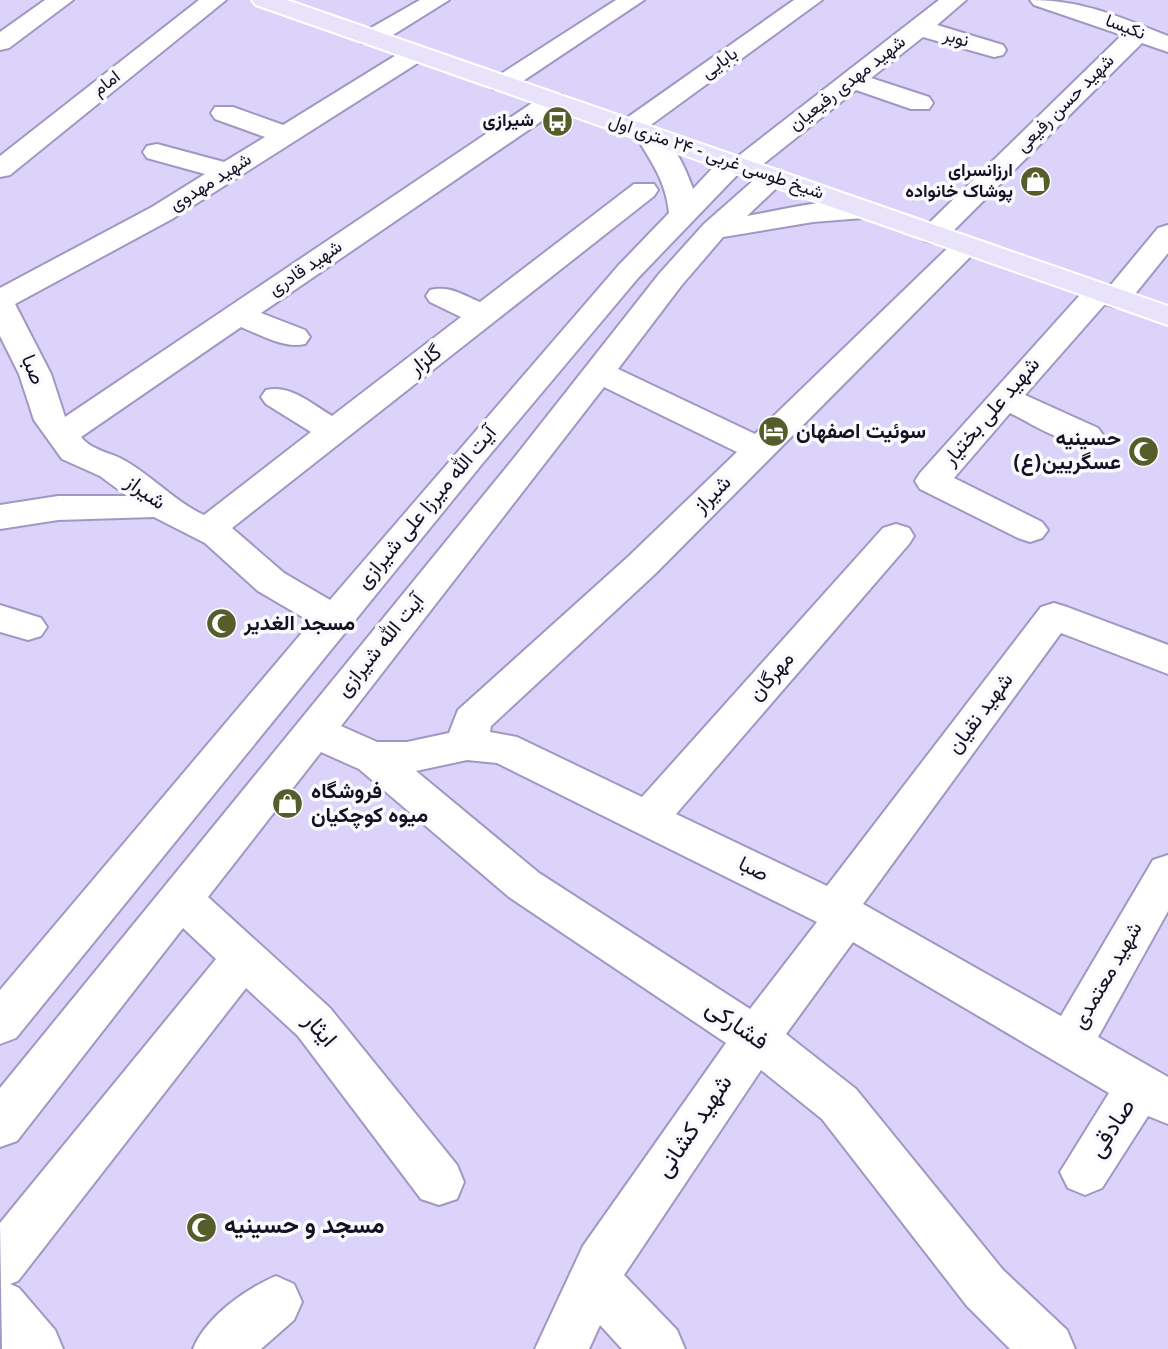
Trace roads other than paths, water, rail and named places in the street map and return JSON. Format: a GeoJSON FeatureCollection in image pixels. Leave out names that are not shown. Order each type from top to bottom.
{"type":"FeatureCollection","features":[{"type":"Feature","properties":{"kind":"main road","name":"شیخ طوسی غربی - ۲۴ متری اول"},"geometry":{"type":"LineString","coordinates":[[264,0],[1168,316]]}},
{"type":"Feature","properties":{"kind":"street"},"geometry":{"type":"LineString","coordinates":[[0,43],[61,0]]}},
{"type":"Feature","properties":{"kind":"street","name":"امام"},"geometry":{"type":"LineString","coordinates":[[0,169],[214,0]]}},
{"type":"Feature","properties":{"kind":"street"},"geometry":{"type":"LineString","coordinates":[[371,38],[437,0]]}},
{"type":"Feature","properties":{"kind":"street"},"geometry":{"type":"LineString","coordinates":[[502,84],[632,0]]}},
{"type":"Feature","properties":{"kind":"street","name":"بابایی"},"geometry":{"type":"LineString","coordinates":[[639,132],[810,0]]}},
{"type":"Feature","properties":{"kind":"street","name":"شهید مهدی رفیعیان"},"geometry":{"type":"LineString","coordinates":[[749,170],[853,80],[954,0]]}},
{"type":"Feature","properties":{"kind":"street","name":"نکیسا"},"geometry":{"type":"LineString","coordinates":[[1042,0],[1073,4],[1168,45]]}},
{"type":"Feature","properties":{"kind":"street","name":"نوبر"},"geometry":{"type":"LineString","coordinates":[[919,28],[994,50]]}},
{"type":"Feature","properties":{"kind":"street","name":"شهید حسن رفیعی"},"geometry":{"type":"LineString","coordinates":[[934,234],[1138,33]]}},
{"type":"Feature","properties":{"kind":"street","name":"شهید مهدوی"},"geometry":{"type":"LineString","coordinates":[[0,303],[162,213],[415,54]]}},
{"type":"Feature","properties":{"kind":"street"},"geometry":{"type":"LineString","coordinates":[[853,80],[920,103]]}},
{"type":"Feature","properties":{"kind":"street","name":"شهید قادری"},"geometry":{"type":"LineString","coordinates":[[60,436],[553,101]]}},
{"type":"Feature","properties":{"kind":"street"},"geometry":{"type":"LineString","coordinates":[[224,113],[286,135]]}},
{"type":"Feature","properties":{"kind":"street"},"geometry":{"type":"LineString","coordinates":[[639,132],[666,158],[682,195],[699,222],[866,211]]}},
{"type":"Feature","properties":{"kind":"street"},"geometry":{"type":"LineString","coordinates":[[158,152],[228,172]]}},
{"type":"Feature","properties":{"kind":"street","name":"آیت الله شیرازی"},"geometry":{"type":"LineString","coordinates":[[0,1125],[689,259],[699,222],[749,170]]}},
{"type":"Feature","properties":{"kind":"street","name":"گلزار"},"geometry":{"type":"LineString","coordinates":[[207,530],[644,190]]}},
{"type":"Feature","properties":{"kind":"street","name":"آیت الله میرزا علی شیرازی"},"geometry":{"type":"LineString","coordinates":[[0,1024],[470,456],[653,246],[699,222]]}},
{"type":"Feature","properties":{"kind":"street","name":"شهید علی بختیار"},"geometry":{"type":"LineString","coordinates":[[1030,530],[932,481],[1004,398],[1168,234]]}},
{"type":"Feature","properties":{"kind":"street"},"geometry":{"type":"LineString","coordinates":[[653,246],[689,259]]}},
{"type":"Feature","properties":{"kind":"street","name":"شیراز"},"geometry":{"type":"LineString","coordinates":[[467,745],[472,720],[642,565],[966,246]]}},
{"type":"Feature","properties":{"kind":"street"},"geometry":{"type":"LineString","coordinates":[[441,296],[485,316]]}},
{"type":"Feature","properties":{"kind":"street","name":"صبا"},"geometry":{"type":"LineString","coordinates":[[0,303],[36,373],[50,419],[60,436]]}},
{"type":"Feature","properties":{"kind":"street"},"geometry":{"type":"LineString","coordinates":[[238,315],[294,337]]}},
{"type":"Feature","properties":{"kind":"street"},"geometry":{"type":"LineString","coordinates":[[599,372],[759,449]]}},
{"type":"Feature","properties":{"kind":"street"},"geometry":{"type":"LineString","coordinates":[[277,397],[335,432]]}},
{"type":"Feature","properties":{"kind":"street"},"geometry":{"type":"LineString","coordinates":[[1004,398],[1086,435]]}},
{"type":"Feature","properties":{"kind":"street","name":"شیراز"},"geometry":{"type":"LineString","coordinates":[[60,436],[74,451],[112,468],[176,516],[218,534],[246,563],[271,582],[335,619]]}},
{"type":"Feature","properties":{"kind":"street"},"geometry":{"type":"LineString","coordinates":[[0,517],[58,508],[133,508],[161,504]]}},
{"type":"Feature","properties":{"kind":"street","name":"مهرگان"},"geometry":{"type":"LineString","coordinates":[[648,818],[896,536]]}},
{"type":"Feature","properties":{"kind":"street","name":"شهید نقیان"},"geometry":{"type":"LineString","coordinates":[[840,913],[1054,617],[1168,660]]}},
{"type":"Feature","properties":{"kind":"street","name":"صبا"},"geometry":{"type":"LineString","coordinates":[[313,731],[373,758],[407,757],[467,745],[503,748],[840,913],[1154,1094]]}},
{"type":"Feature","properties":{"kind":"street","name":"فشارکی"},"geometry":{"type":"LineString","coordinates":[[373,758],[523,885],[756,1038],[839,1104],[985,1288],[1048,1349]]}},
{"type":"Feature","properties":{"kind":"street","name":"شهید معتمدی"},"geometry":{"type":"LineString","coordinates":[[1069,1045],[1168,872]]}},
{"type":"Feature","properties":{"kind":"street","name":"ایثار"},"geometry":{"type":"LineString","coordinates":[[180,898],[314,1022],[439,1182]]}},
{"type":"Feature","properties":{"kind":"street","name":"شهید کشانی"},"geometry":{"type":"LineString","coordinates":[[562,1349],[600,1264],[840,913]]}},
{"type":"Feature","properties":{"kind":"street"},"geometry":{"type":"LineString","coordinates":[[0,1263],[244,957]]}},
{"type":"Feature","properties":{"kind":"street","name":"صادقی"},"geometry":{"type":"LineString","coordinates":[[1085,1172],[1154,1094]]}},
{"type":"Feature","properties":{"kind":"street"},"geometry":{"type":"LineString","coordinates":[[593,1280],[658,1349]]}},
{"type":"Feature","properties":{"kind":"street"},"geometry":{"type":"LineString","coordinates":[[220,1349],[276,1302]]}},
{"type":"Feature","properties":{"kind":"street"},"geometry":{"type":"LineString","coordinates":[[0,1306],[36,1349]]}},
{"type":"Feature","properties":{"kind":"place","name":"شیرازی"},"geometry":{"type":"Point","coordinates":[557,121]}},
{"type":"Feature","properties":{"kind":"place","name":"ارزانسرای پوشاک خانواده"},"geometry":{"type":"Point","coordinates":[1036,181]}},
{"type":"Feature","properties":{"kind":"place","name":"سوئیت اصفهان"},"geometry":{"type":"Point","coordinates":[773,432]}},
{"type":"Feature","properties":{"kind":"place","name":"حسینیه عسگریین(ع)"},"geometry":{"type":"Point","coordinates":[1144,451]}},
{"type":"Feature","properties":{"kind":"place","name":"مسجد الغدیر"},"geometry":{"type":"Point","coordinates":[221,624]}},
{"type":"Feature","properties":{"kind":"place","name":"فروشگاه میوه کوچکیان"},"geometry":{"type":"Point","coordinates":[288,804]}},
{"type":"Feature","properties":{"kind":"place","name":"مسجد و حسینیه"},"geometry":{"type":"Point","coordinates":[201,1227]}}]}
